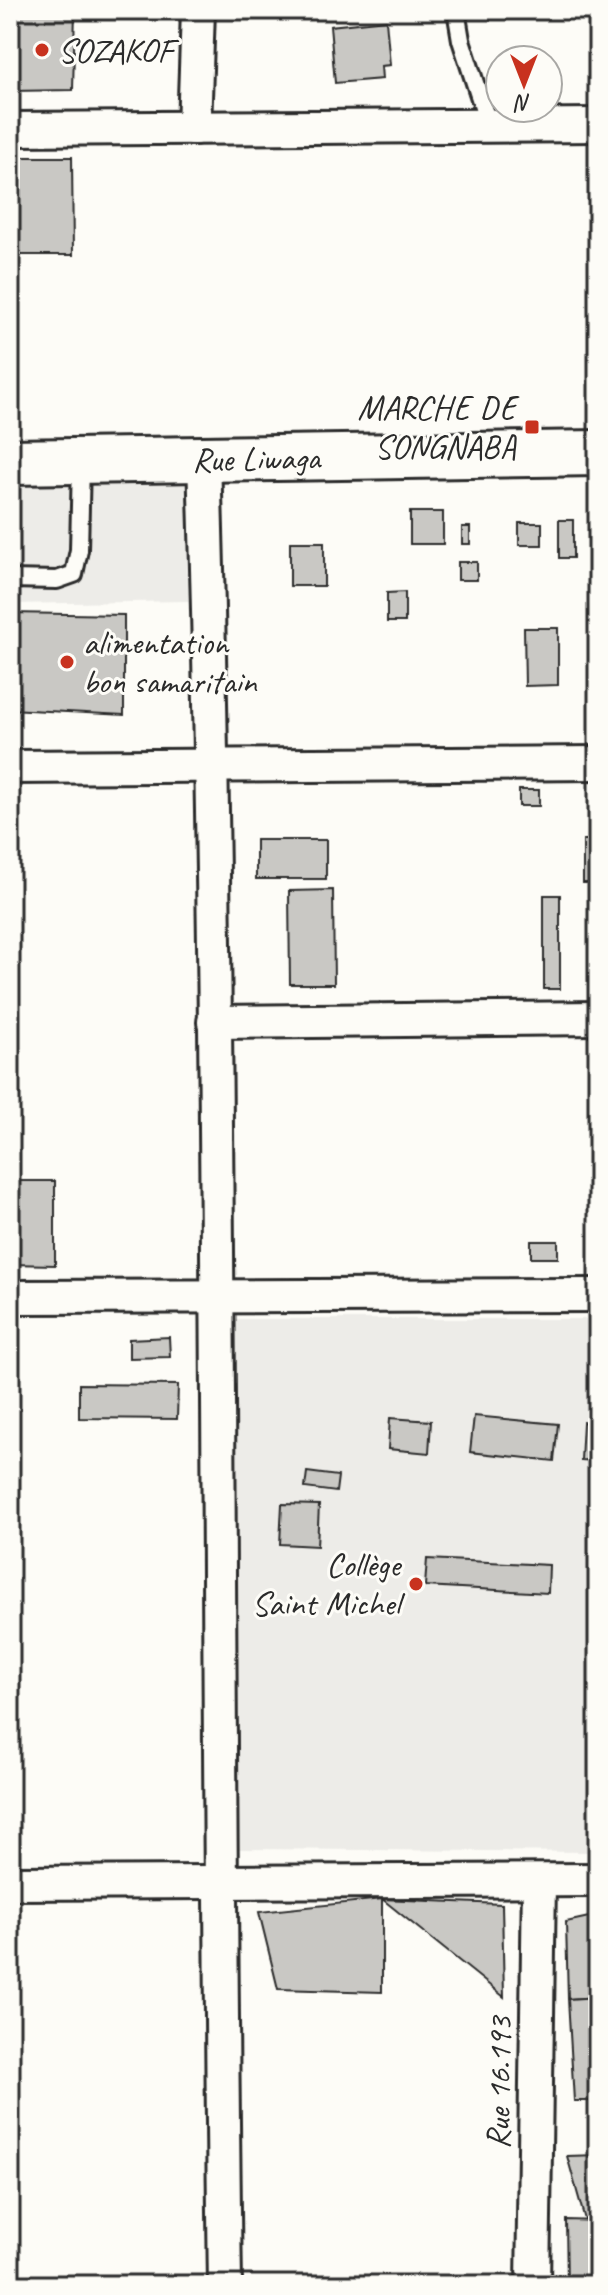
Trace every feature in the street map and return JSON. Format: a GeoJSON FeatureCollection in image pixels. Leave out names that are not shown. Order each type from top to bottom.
{"type":"FeatureCollection","features":[{"type":"Feature","properties":{"kind":"main road","name":"Rue Liwaga"},"geometry":{"type":"LineString","coordinates":[[10,462],[598,453]]}},
{"type":"Feature","properties":{"kind":"street"},"geometry":{"type":"LineString","coordinates":[[194,128],[198,10]]}},
{"type":"Feature","properties":{"kind":"street"},"geometry":{"type":"LineString","coordinates":[[10,129],[598,125]]}},
{"type":"Feature","properties":{"kind":"street"},"geometry":{"type":"LineString","coordinates":[[204,458],[213,766],[219,1882],[225,2285]]}},
{"type":"Feature","properties":{"kind":"street"},"geometry":{"type":"LineString","coordinates":[[10,767],[598,763]]}},
{"type":"Feature","properties":{"kind":"street"},"geometry":{"type":"LineString","coordinates":[[214,1022],[598,1018]]}},
{"type":"Feature","properties":{"kind":"street"},"geometry":{"type":"LineString","coordinates":[[10,1297],[598,1295]]}},
{"type":"Feature","properties":{"kind":"street"},"geometry":{"type":"LineString","coordinates":[[10,1883],[598,1880]]}},
{"type":"Feature","properties":{"kind":"street","name":"Rue 16.193"},"geometry":{"type":"LineString","coordinates":[[533,2285],[539,1881]]}},
{"type":"Feature","properties":{"kind":"lane"},"geometry":{"type":"LineString","coordinates":[[456,10],[461,40],[489,126]]}},
{"type":"Feature","properties":{"kind":"lane"},"geometry":{"type":"LineString","coordinates":[[10,579],[57,580],[74,574],[79,550],[81,460]]}},
{"type":"Feature","properties":{"kind":"shaded area"},"geometry":{"type":"Polygon","coordinates":[[[186,473],[188,601],[10,604],[10,476],[186,473]]]}},
{"type":"Feature","properties":{"kind":"shaded area","name":"Collège Saint Michel"},"geometry":{"type":"Polygon","coordinates":[[[232,1319],[598,1319],[598,1852],[236,1849],[232,1319]]]}},
{"type":"Feature","properties":{"kind":"building","name":"SOZAKOF"},"geometry":{"type":"Polygon","coordinates":[[[10,10],[75,10],[73,90],[10,91],[10,10]]]}},
{"type":"Feature","properties":{"kind":"building"},"geometry":{"type":"Polygon","coordinates":[[[386,20],[390,65],[381,66],[382,79],[335,83],[330,26],[386,20]]]}},
{"type":"Feature","properties":{"kind":"building"},"geometry":{"type":"Polygon","coordinates":[[[23,157],[72,157],[73,255],[10,255],[10,163],[23,157]]]}},
{"type":"Feature","properties":{"kind":"building"},"geometry":{"type":"Polygon","coordinates":[[[410,512],[443,512],[443,544],[410,544],[410,512]]]}},
{"type":"Feature","properties":{"kind":"building"},"geometry":{"type":"Polygon","coordinates":[[[559,520],[573,520],[573,558],[559,558],[559,520]]]}},
{"type":"Feature","properties":{"kind":"building"},"geometry":{"type":"Polygon","coordinates":[[[519,523],[542,523],[542,545],[519,545],[519,523]]]}},
{"type":"Feature","properties":{"kind":"building"},"geometry":{"type":"Polygon","coordinates":[[[462,527],[470,527],[470,544],[462,544],[462,527]]]}},
{"type":"Feature","properties":{"kind":"building"},"geometry":{"type":"Polygon","coordinates":[[[290,542],[324,542],[324,586],[290,586],[290,542]]]}},
{"type":"Feature","properties":{"kind":"building"},"geometry":{"type":"Polygon","coordinates":[[[458,562],[477,562],[477,580],[458,580],[458,562]]]}},
{"type":"Feature","properties":{"kind":"building"},"geometry":{"type":"Polygon","coordinates":[[[405,592],[405,622],[387,622],[387,593],[405,592]]]}},
{"type":"Feature","properties":{"kind":"building","name":"alimentation bon samaritain"},"geometry":{"type":"Polygon","coordinates":[[[10,613],[124,615],[124,715],[10,709],[10,613]]]}},
{"type":"Feature","properties":{"kind":"building"},"geometry":{"type":"Polygon","coordinates":[[[524,628],[558,628],[558,685],[525,686],[524,628]]]}},
{"type":"Feature","properties":{"kind":"building"},"geometry":{"type":"Polygon","coordinates":[[[519,790],[539,790],[539,806],[519,806],[519,790]]]}},
{"type":"Feature","properties":{"kind":"building"},"geometry":{"type":"Polygon","coordinates":[[[256,840],[326,840],[326,879],[256,879],[256,840]]]}},
{"type":"Feature","properties":{"kind":"building"},"geometry":{"type":"Polygon","coordinates":[[[583,840],[598,840],[598,883],[583,883],[583,840]]]}},
{"type":"Feature","properties":{"kind":"building"},"geometry":{"type":"Polygon","coordinates":[[[333,890],[334,984],[290,984],[289,891],[333,890]]]}},
{"type":"Feature","properties":{"kind":"building"},"geometry":{"type":"Polygon","coordinates":[[[544,895],[560,895],[560,989],[544,989],[544,895]]]}},
{"type":"Feature","properties":{"kind":"building"},"geometry":{"type":"Polygon","coordinates":[[[10,1181],[55,1181],[55,1265],[10,1264],[10,1181]]]}},
{"type":"Feature","properties":{"kind":"building"},"geometry":{"type":"Polygon","coordinates":[[[531,1241],[558,1241],[558,1258],[531,1258],[531,1241]]]}},
{"type":"Feature","properties":{"kind":"building"},"geometry":{"type":"Polygon","coordinates":[[[169,1337],[170,1357],[129,1358],[129,1339],[169,1337]]]}},
{"type":"Feature","properties":{"kind":"building"},"geometry":{"type":"Polygon","coordinates":[[[79,1384],[178,1385],[177,1419],[79,1418],[79,1384]]]}},
{"type":"Feature","properties":{"kind":"building"},"geometry":{"type":"Polygon","coordinates":[[[474,1416],[558,1424],[554,1461],[470,1452],[474,1416]]]}},
{"type":"Feature","properties":{"kind":"building"},"geometry":{"type":"Polygon","coordinates":[[[390,1418],[431,1421],[429,1453],[388,1449],[390,1418]]]}},
{"type":"Feature","properties":{"kind":"building"},"geometry":{"type":"Polygon","coordinates":[[[583,1422],[598,1423],[598,1461],[581,1460],[583,1422]]]}},
{"type":"Feature","properties":{"kind":"building"},"geometry":{"type":"Polygon","coordinates":[[[307,1472],[338,1476],[336,1492],[305,1488],[307,1472]]]}},
{"type":"Feature","properties":{"kind":"building"},"geometry":{"type":"Polygon","coordinates":[[[282,1504],[319,1505],[317,1546],[280,1544],[282,1504]]]}},
{"type":"Feature","properties":{"kind":"building"},"geometry":{"type":"Polygon","coordinates":[[[427,1559],[549,1565],[548,1593],[425,1586],[427,1559]]]}},
{"type":"Feature","properties":{"kind":"building"},"geometry":{"type":"Polygon","coordinates":[[[382,1899],[502,1904],[504,1997],[382,1899]]]}},
{"type":"Feature","properties":{"kind":"building"},"geometry":{"type":"Polygon","coordinates":[[[382,1899],[382,1992],[278,1989],[259,1912],[382,1899]]]}},
{"type":"Feature","properties":{"kind":"building"},"geometry":{"type":"Polygon","coordinates":[[[598,1915],[598,1997],[568,1999],[566,1922],[598,1915]]]}},
{"type":"Feature","properties":{"kind":"building"},"geometry":{"type":"Polygon","coordinates":[[[598,1997],[598,2101],[574,2101],[568,1999],[598,1997]]]}},
{"type":"Feature","properties":{"kind":"building"},"geometry":{"type":"Polygon","coordinates":[[[598,2155],[598,2220],[585,2220],[567,2156],[598,2155]]]}},
{"type":"Feature","properties":{"kind":"building"},"geometry":{"type":"Polygon","coordinates":[[[566,2220],[598,2221],[598,2285],[567,2285],[566,2220]]]}},
{"type":"Feature","properties":{"kind":"place","name":"SOZAKOF"},"geometry":{"type":"Point","coordinates":[42,50]}},
{"type":"Feature","properties":{"kind":"place","name":"MARCHE DE SONGNABA"},"geometry":{"type":"Point","coordinates":[532,427]}},
{"type":"Feature","properties":{"kind":"place","name":"alimentation bon samaritain"},"geometry":{"type":"Point","coordinates":[67,662]}},
{"type":"Feature","properties":{"kind":"place","name":"Collège Saint Michel"},"geometry":{"type":"Point","coordinates":[416,1584]}}]}
